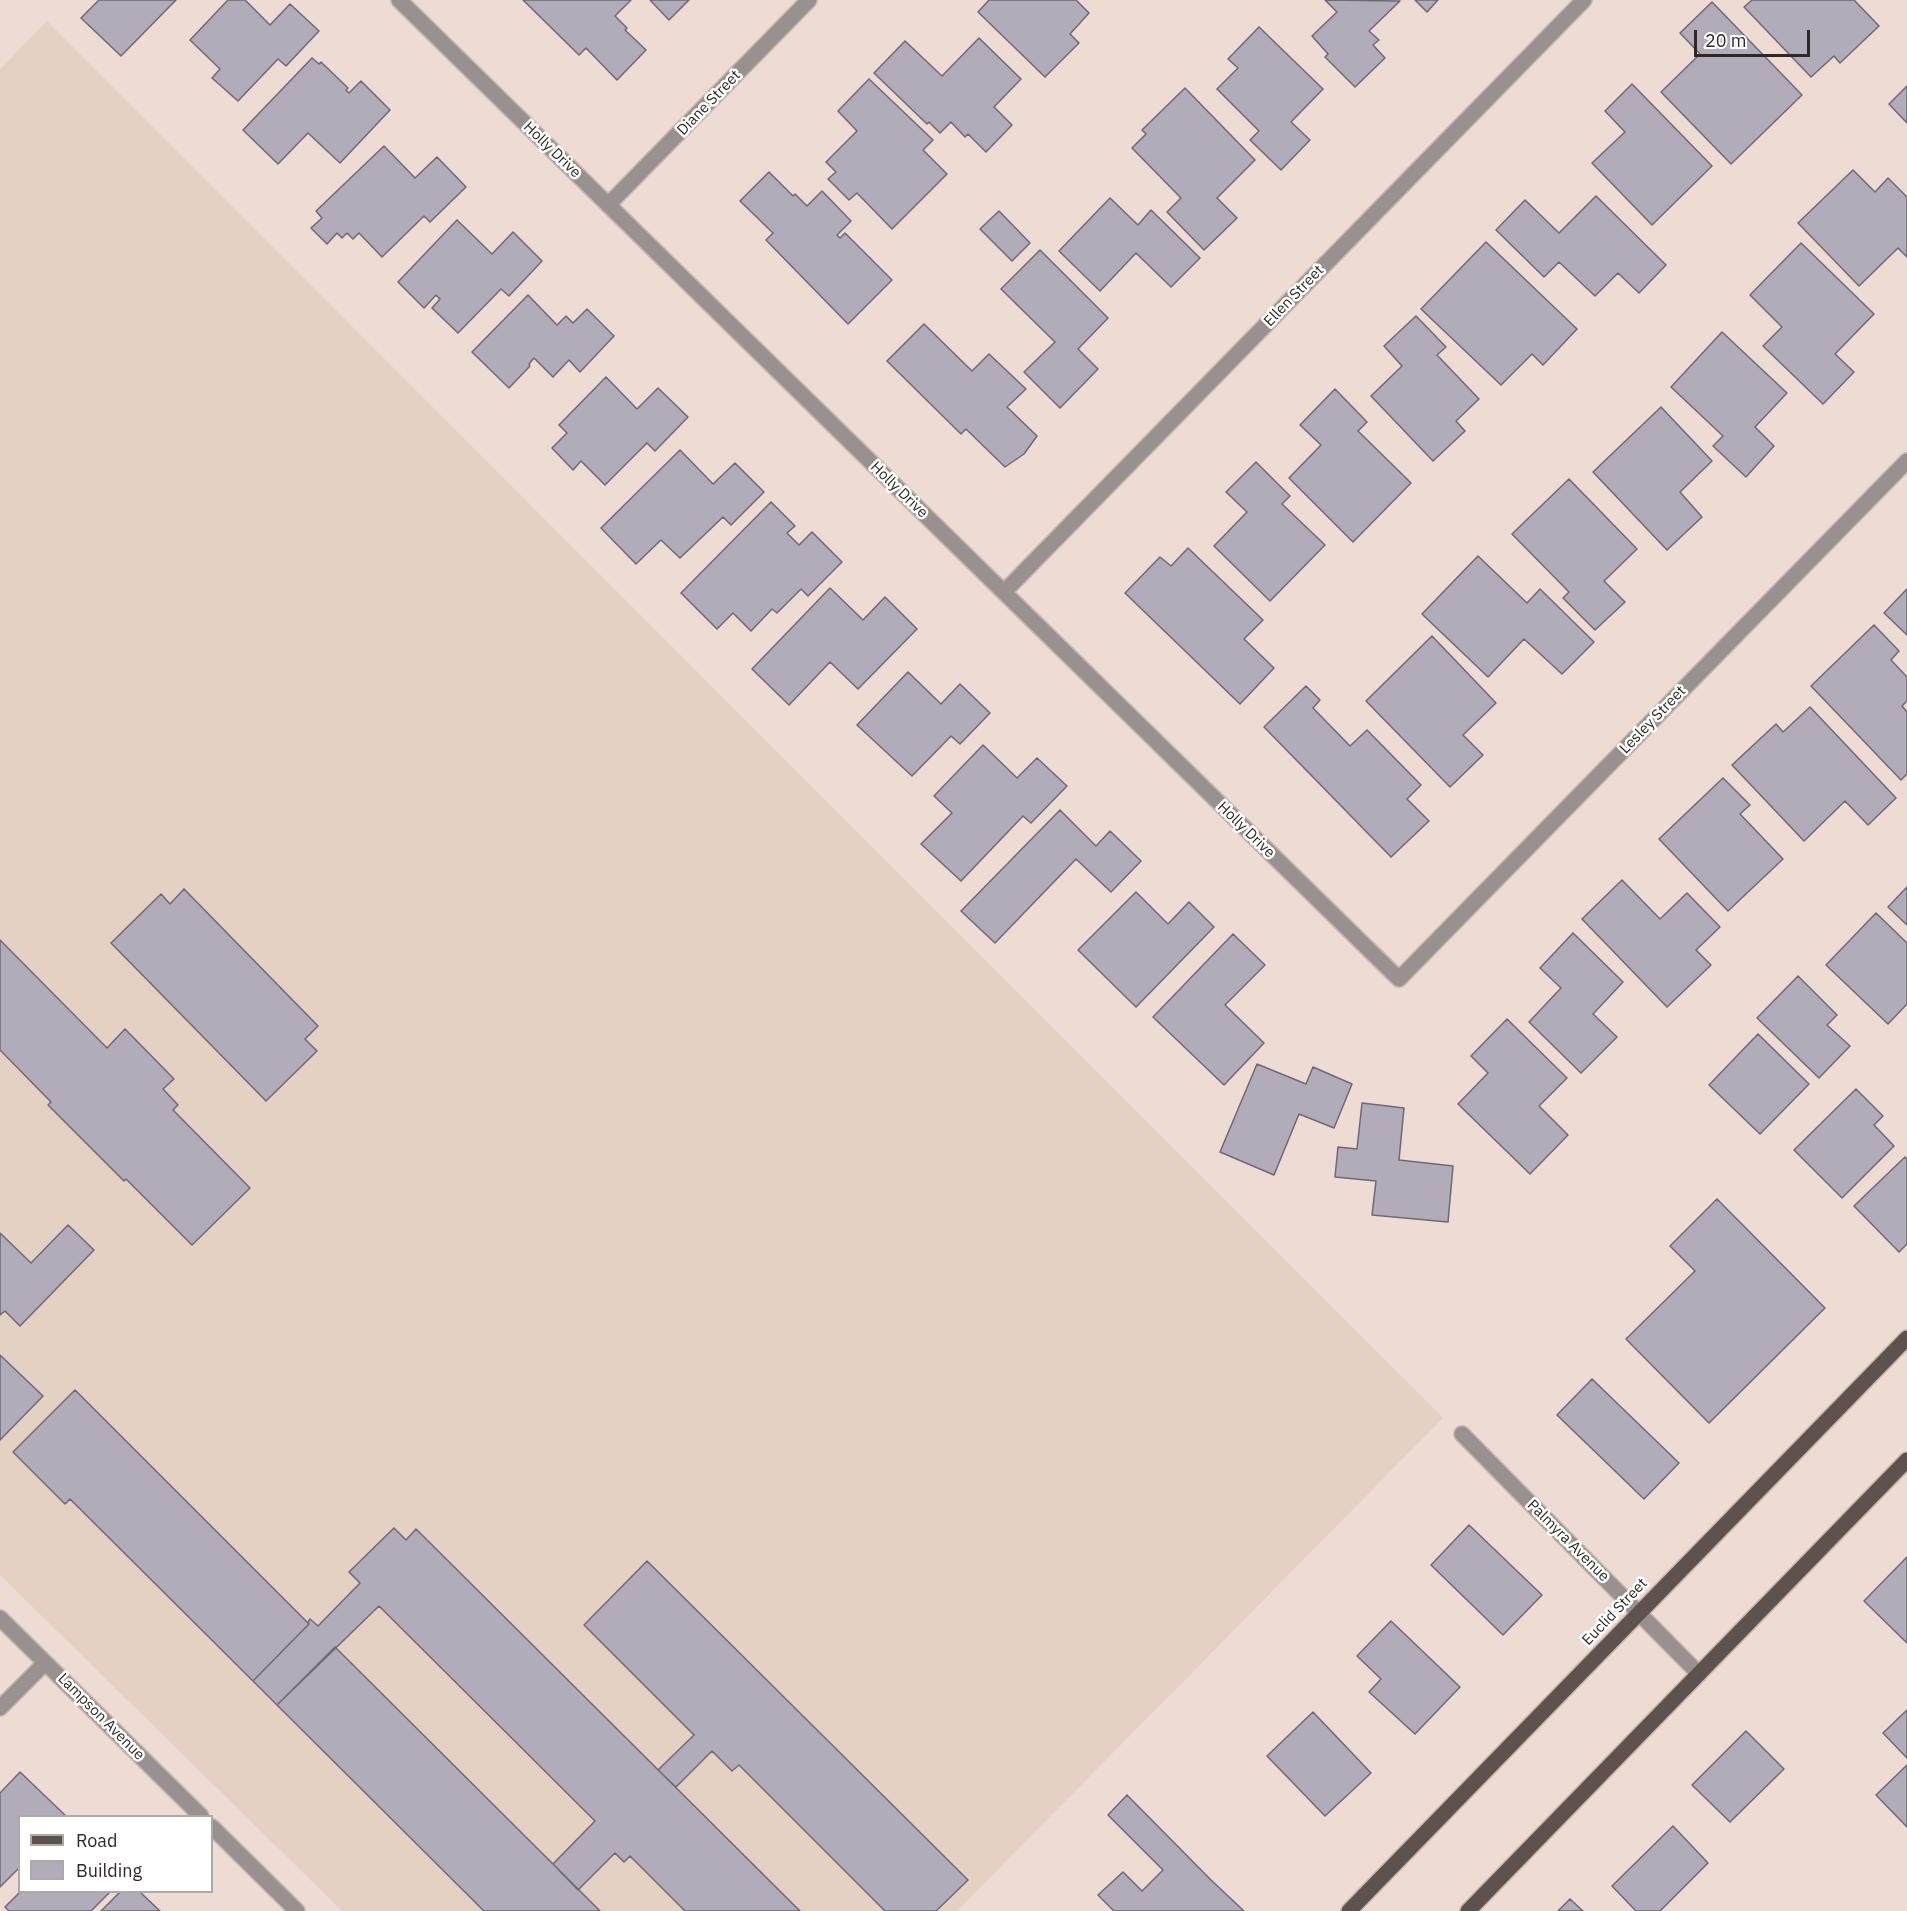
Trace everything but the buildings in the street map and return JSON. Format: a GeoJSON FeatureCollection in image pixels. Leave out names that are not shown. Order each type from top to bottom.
{"type":"FeatureCollection","features":[{"type":"Feature","properties":{"kind":"main road","name":"Euclid Street"},"geometry":{"type":"LineString","coordinates":[[1349,1911],[1907,1338]]}},
{"type":"Feature","properties":{"kind":"main road"},"geometry":{"type":"LineString","coordinates":[[1468,1911],[1907,1460]]}},
{"type":"Feature","properties":{"kind":"street","name":"Holly Drive"},"geometry":{"type":"LineString","coordinates":[[399,0],[1399,979]]}},
{"type":"Feature","properties":{"kind":"street","name":"Diane Street"},"geometry":{"type":"LineString","coordinates":[[608,205],[809,0]]}},
{"type":"Feature","properties":{"kind":"street","name":"Ellen Street"},"geometry":{"type":"LineString","coordinates":[[1004,592],[1584,0]]}},
{"type":"Feature","properties":{"kind":"street","name":"Lesley Street"},"geometry":{"type":"LineString","coordinates":[[1399,979],[1907,461]]}},
{"type":"Feature","properties":{"kind":"street","name":"Palmyra Avenue"},"geometry":{"type":"LineString","coordinates":[[1462,1434],[1699,1674]]}},
{"type":"Feature","properties":{"kind":"street","name":"Lampson Avenue"},"geometry":{"type":"LineString","coordinates":[[0,1618],[200,1815]]}},
{"type":"Feature","properties":{"kind":"street"},"geometry":{"type":"LineString","coordinates":[[0,1708],[45,1663]]}},
{"type":"Feature","properties":{"kind":"street"},"geometry":{"type":"LineString","coordinates":[[213,1828],[297,1911]]}},
{"type":"Feature","properties":{"kind":"shaded area"},"geometry":{"type":"Polygon","coordinates":[[[47,21],[1443,1418],[957,1911],[342,1911],[0,1575],[0,69],[47,21]]]}}]}
